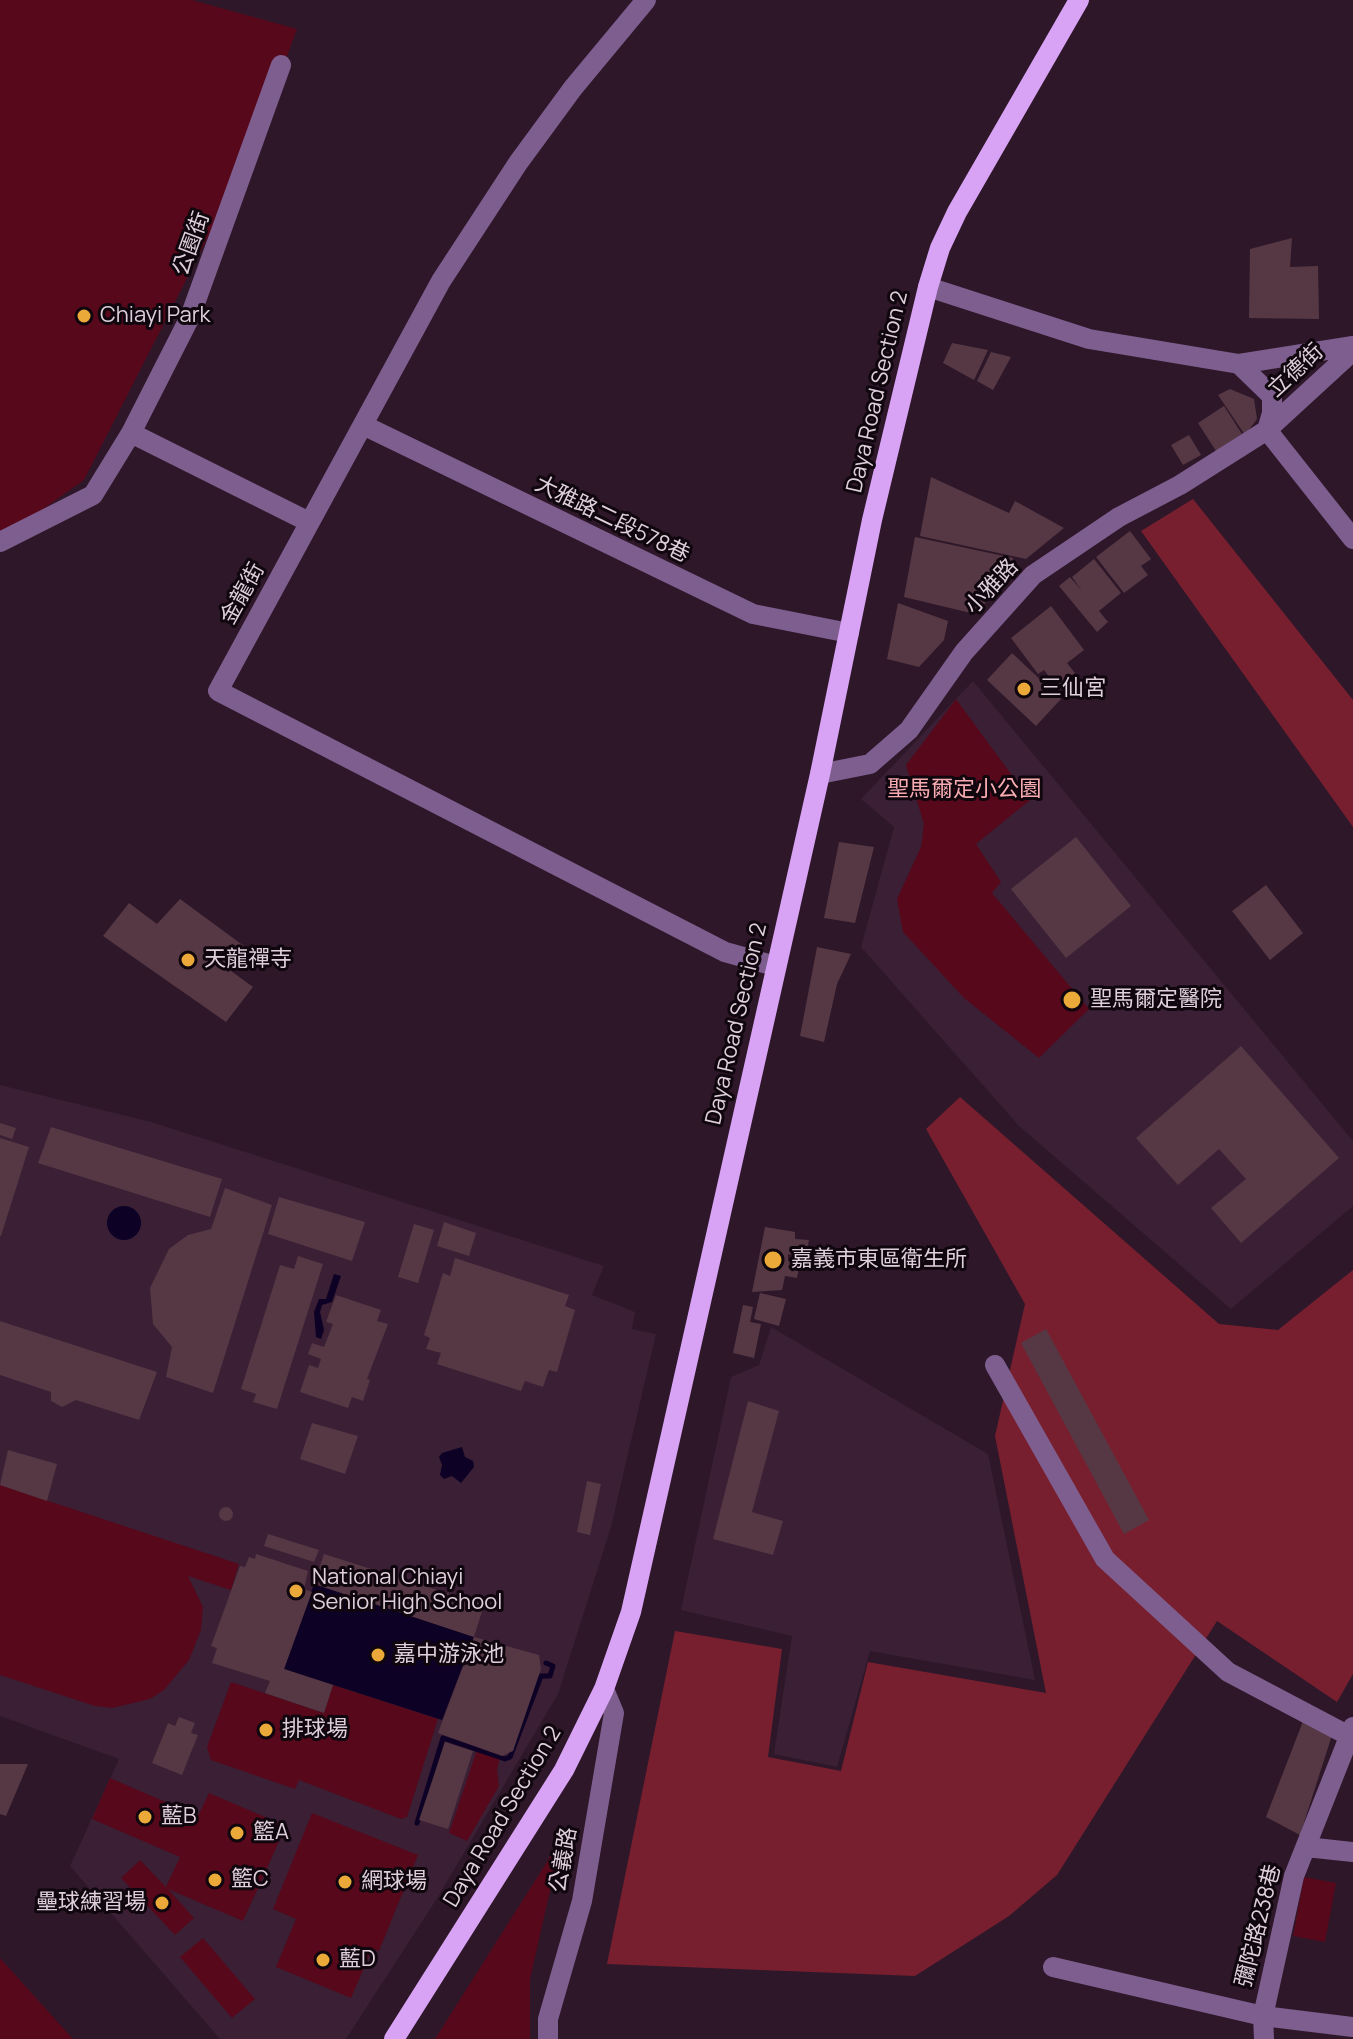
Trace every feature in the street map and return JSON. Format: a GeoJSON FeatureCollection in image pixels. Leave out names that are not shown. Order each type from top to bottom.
{"type":"FeatureCollection","features":[{"type":"Feature","properties":{"kind":"main road","name":"Daya Road Section 2"},"geometry":{"type":"LineString","coordinates":[[394,2039],[564,1770],[604,1689],[631,1612],[653,1526],[928,287],[940,248],[957,212],[1079,0]]}},
{"type":"Feature","properties":{"kind":"street","name":"金龍街"},"geometry":{"type":"LineString","coordinates":[[646,0],[573,88],[518,163],[441,281],[218,691],[682,931],[725,952],[775,966]]}},
{"type":"Feature","properties":{"kind":"street","name":"公園街"},"geometry":{"type":"LineString","coordinates":[[0,542],[93,495],[131,433],[190,317],[281,65]]}},
{"type":"Feature","properties":{"kind":"street"},"geometry":{"type":"LineString","coordinates":[[928,287],[1089,339],[1239,364],[1353,349]]}},
{"type":"Feature","properties":{"kind":"street","name":"立德街"},"geometry":{"type":"LineString","coordinates":[[1353,349],[1267,430],[1353,539]]}},
{"type":"Feature","properties":{"kind":"street"},"geometry":{"type":"LineString","coordinates":[[1239,364],[1272,396],[1267,430]]}},
{"type":"Feature","properties":{"kind":"street","name":"大雅路二段578巷"},"geometry":{"type":"LineString","coordinates":[[363,425],[753,614],[849,633]]}},
{"type":"Feature","properties":{"kind":"street","name":"小雅路"},"geometry":{"type":"LineString","coordinates":[[820,774],[870,764],[909,730],[964,652],[1033,575],[1119,517],[1180,485],[1267,430]]}},
{"type":"Feature","properties":{"kind":"street"},"geometry":{"type":"LineString","coordinates":[[131,433],[309,522]]}},
{"type":"Feature","properties":{"kind":"street"},"geometry":{"type":"LineString","coordinates":[[995,1365],[1105,1559],[1228,1672],[1351,1734]]}},
{"type":"Feature","properties":{"kind":"street","name":"公義路"},"geometry":{"type":"LineString","coordinates":[[548,2039],[548,2019],[582,1901],[614,1713],[604,1689]]}},
{"type":"Feature","properties":{"kind":"street","name":"彌陀路238巷"},"geometry":{"type":"LineString","coordinates":[[1264,2039],[1263,2016],[1294,1876],[1351,1734]]}},
{"type":"Feature","properties":{"kind":"street"},"geometry":{"type":"LineString","coordinates":[[1306,1847],[1353,1852]]}},
{"type":"Feature","properties":{"kind":"street"},"geometry":{"type":"LineString","coordinates":[[1053,1967],[1263,2016],[1353,2027]]}},
{"type":"Feature","properties":{"kind":"shaded area"},"geometry":{"type":"Polygon","coordinates":[[[1193,499],[1353,700],[1353,827],[1141,531],[1193,499]]]}},
{"type":"Feature","properties":{"kind":"shaded area","name":"聖馬爾定醫院"},"geometry":{"type":"Polygon","coordinates":[[[973,681],[1353,1141],[1353,1206],[1231,1309],[1019,1126],[861,947],[894,827],[861,799],[973,681]]]}},
{"type":"Feature","properties":{"kind":"shaded area","name":"National Chiayi Senior High School"},"geometry":{"type":"Polygon","coordinates":[[[0,1085],[151,1122],[604,1266],[592,1295],[635,1312],[632,1329],[656,1334],[611,1527],[558,1694],[436,1900],[346,2039],[220,2039],[70,1866],[119,1759],[0,1716],[0,1085]]]}},
{"type":"Feature","properties":{"kind":"shaded area"},"geometry":{"type":"Polygon","coordinates":[[[960,1097],[1219,1324],[1278,1330],[1353,1270],[1353,1674],[1337,1702],[1217,1621],[1057,1875],[1009,1916],[915,1976],[607,1964],[675,1631],[782,1649],[768,1757],[841,1771],[868,1662],[1046,1693],[995,1436],[1025,1304],[926,1129],[960,1097]]]}},
{"type":"Feature","properties":{"kind":"shaded area"},"geometry":{"type":"Polygon","coordinates":[[[124,1206],[136,1211],[141,1223],[136,1235],[124,1240],[112,1235],[107,1223],[112,1211],[124,1206]]]}},
{"type":"Feature","properties":{"kind":"shaded area"},"geometry":{"type":"Polygon","coordinates":[[[334,1274],[341,1276],[332,1302],[322,1305],[320,1312],[324,1330],[321,1339],[316,1337],[314,1312],[319,1299],[326,1299],[334,1274]]]}},
{"type":"Feature","properties":{"kind":"shaded area"},"geometry":{"type":"Polygon","coordinates":[[[771,1327],[988,1454],[1035,1680],[870,1651],[837,1767],[774,1754],[792,1636],[681,1610],[731,1377],[759,1365],[771,1327]]]}},
{"type":"Feature","properties":{"kind":"shaded area"},"geometry":{"type":"Polygon","coordinates":[[[462,1447],[465,1457],[473,1461],[474,1467],[461,1483],[452,1476],[444,1479],[440,1475],[442,1465],[439,1457],[442,1453],[462,1447]]]}},
{"type":"Feature","properties":{"kind":"shaded area","name":"嘉中游泳池"},"geometry":{"type":"Polygon","coordinates":[[[314,1584],[474,1637],[442,1720],[284,1669],[314,1584]]]}},
{"type":"Feature","properties":{"kind":"green space","name":"Chiayi Park"},"geometry":{"type":"Polygon","coordinates":[[[0,0],[192,0],[297,29],[252,151],[84,480],[0,540],[0,0]]]}},
{"type":"Feature","properties":{"kind":"green space","name":"聖馬爾定小公園"},"geometry":{"type":"Polygon","coordinates":[[[956,699],[1030,800],[976,844],[1001,882],[992,893],[1089,1009],[1039,1058],[964,998],[903,932],[897,899],[921,847],[924,824],[906,765],[956,699]]]}},
{"type":"Feature","properties":{"kind":"green space"},"geometry":{"type":"Polygon","coordinates":[[[0,1485],[239,1564],[231,1590],[188,1576],[203,1607],[201,1630],[189,1660],[164,1690],[150,1699],[112,1708],[95,1706],[0,1675],[0,1485]]]}},
{"type":"Feature","properties":{"kind":"green space"},"geometry":{"type":"Polygon","coordinates":[[[231,1682],[324,1713],[333,1685],[438,1719],[407,1817],[401,1819],[299,1780],[295,1789],[211,1760],[207,1747],[231,1682]]]}},
{"type":"Feature","properties":{"kind":"green space"},"geometry":{"type":"Polygon","coordinates":[[[477,1750],[500,1757],[497,1770],[499,1786],[467,1841],[449,1833],[477,1750]]]}},
{"type":"Feature","properties":{"kind":"green space"},"geometry":{"type":"Polygon","coordinates":[[[110,1778],[198,1816],[209,1793],[286,1826],[243,1921],[168,1889],[194,1918],[175,1935],[121,1878],[140,1860],[166,1887],[180,1857],[92,1819],[110,1778]]]}},
{"type":"Feature","properties":{"kind":"green space","name":"網球場"},"geometry":{"type":"Polygon","coordinates":[[[312,1813],[418,1855],[379,1951],[372,1949],[351,1998],[276,1967],[296,1919],[273,1909],[312,1813]]]}},
{"type":"Feature","properties":{"kind":"green space"},"geometry":{"type":"Polygon","coordinates":[[[562,1838],[530,1979],[530,2039],[435,2039],[562,1838]]]}},
{"type":"Feature","properties":{"kind":"green space"},"geometry":{"type":"Polygon","coordinates":[[[1304,1877],[1336,1883],[1325,1942],[1293,1936],[1304,1877]]]}},
{"type":"Feature","properties":{"kind":"green space"},"geometry":{"type":"Polygon","coordinates":[[[203,1938],[255,1999],[232,2018],[180,1957],[203,1938]]]}},
{"type":"Feature","properties":{"kind":"green space"},"geometry":{"type":"Polygon","coordinates":[[[0,1958],[73,2039],[0,2039],[0,1958]]]}},
{"type":"Feature","properties":{"kind":"building"},"geometry":{"type":"Polygon","coordinates":[[[1292,238],[1290,267],[1318,266],[1319,319],[1249,318],[1250,249],[1292,238]]]}},
{"type":"Feature","properties":{"kind":"building"},"geometry":{"type":"Polygon","coordinates":[[[952,343],[988,350],[974,380],[943,363],[952,343]]]}},
{"type":"Feature","properties":{"kind":"building"},"geometry":{"type":"Polygon","coordinates":[[[991,352],[1011,357],[993,390],[977,381],[991,352]]]}},
{"type":"Feature","properties":{"kind":"building"},"geometry":{"type":"Polygon","coordinates":[[[1230,389],[1254,399],[1257,419],[1245,435],[1218,395],[1230,389]]]}},
{"type":"Feature","properties":{"kind":"building"},"geometry":{"type":"Polygon","coordinates":[[[1224,406],[1242,434],[1216,451],[1198,423],[1224,406]]]}},
{"type":"Feature","properties":{"kind":"building"},"geometry":{"type":"Polygon","coordinates":[[[1189,435],[1201,455],[1183,465],[1171,445],[1189,435]]]}},
{"type":"Feature","properties":{"kind":"building"},"geometry":{"type":"Polygon","coordinates":[[[931,477],[1009,513],[1015,501],[1064,528],[1026,559],[920,536],[931,477]]]}},
{"type":"Feature","properties":{"kind":"building"},"geometry":{"type":"Polygon","coordinates":[[[1130,531],[1151,559],[1141,566],[1148,575],[1124,593],[1096,557],[1130,531]]]}},
{"type":"Feature","properties":{"kind":"building"},"geometry":{"type":"Polygon","coordinates":[[[915,537],[1013,558],[1009,578],[975,614],[904,597],[915,537]]]}},
{"type":"Feature","properties":{"kind":"building"},"geometry":{"type":"Polygon","coordinates":[[[1094,559],[1121,593],[1099,611],[1108,622],[1097,632],[1059,586],[1070,577],[1082,591],[1072,577],[1094,559]]]}},
{"type":"Feature","properties":{"kind":"building"},"geometry":{"type":"Polygon","coordinates":[[[898,603],[948,621],[944,640],[919,667],[887,659],[898,603]]]}},
{"type":"Feature","properties":{"kind":"building"},"geometry":{"type":"Polygon","coordinates":[[[1051,606],[1084,650],[1067,663],[1075,673],[1057,687],[1044,670],[1038,674],[1011,638],[1051,606]]]}},
{"type":"Feature","properties":{"kind":"building","name":"三仙宮"},"geometry":{"type":"Polygon","coordinates":[[[1012,653],[1061,699],[1036,726],[987,680],[1012,653]]]}},
{"type":"Feature","properties":{"kind":"building"},"geometry":{"type":"Polygon","coordinates":[[[1076,837],[1131,906],[1066,958],[1011,889],[1076,837]]]}},
{"type":"Feature","properties":{"kind":"building"},"geometry":{"type":"Polygon","coordinates":[[[839,842],[874,847],[855,923],[824,918],[839,842]]]}},
{"type":"Feature","properties":{"kind":"building"},"geometry":{"type":"Polygon","coordinates":[[[1266,885],[1303,933],[1270,960],[1232,911],[1266,885]]]}},
{"type":"Feature","properties":{"kind":"building","name":"天龍禪寺"},"geometry":{"type":"Polygon","coordinates":[[[180,899],[248,949],[231,971],[253,987],[226,1022],[103,936],[129,903],[157,924],[180,899]]]}},
{"type":"Feature","properties":{"kind":"building"},"geometry":{"type":"Polygon","coordinates":[[[817,947],[851,954],[837,984],[824,1042],[800,1036],[817,947]]]}},
{"type":"Feature","properties":{"kind":"building"},"geometry":{"type":"Polygon","coordinates":[[[1241,1046],[1339,1158],[1241,1243],[1211,1208],[1246,1179],[1219,1149],[1178,1185],[1136,1138],[1241,1046]]]}},
{"type":"Feature","properties":{"kind":"building"},"geometry":{"type":"Polygon","coordinates":[[[0,1123],[16,1128],[12,1139],[0,1135],[0,1123]]]}},
{"type":"Feature","properties":{"kind":"building"},"geometry":{"type":"Polygon","coordinates":[[[51,1127],[222,1179],[210,1217],[38,1163],[51,1127]]]}},
{"type":"Feature","properties":{"kind":"building"},"geometry":{"type":"Polygon","coordinates":[[[0,1138],[29,1147],[1,1236],[0,1236],[0,1138]]]}},
{"type":"Feature","properties":{"kind":"building"},"geometry":{"type":"Polygon","coordinates":[[[225,1188],[272,1205],[213,1393],[166,1377],[172,1347],[153,1324],[150,1288],[169,1249],[188,1235],[211,1229],[225,1188]]]}},
{"type":"Feature","properties":{"kind":"building"},"geometry":{"type":"Polygon","coordinates":[[[279,1197],[365,1222],[352,1261],[268,1234],[279,1197]]]}},
{"type":"Feature","properties":{"kind":"building"},"geometry":{"type":"Polygon","coordinates":[[[444,1222],[476,1233],[469,1256],[437,1246],[444,1222]]]}},
{"type":"Feature","properties":{"kind":"building"},"geometry":{"type":"Polygon","coordinates":[[[414,1224],[434,1230],[418,1283],[398,1277],[414,1224]]]}},
{"type":"Feature","properties":{"kind":"building","name":"嘉義市東區衛生所"},"geometry":{"type":"Polygon","coordinates":[[[765,1227],[795,1232],[795,1239],[809,1240],[805,1259],[788,1254],[788,1261],[800,1263],[797,1278],[785,1276],[782,1290],[752,1292],[765,1227]]]}},
{"type":"Feature","properties":{"kind":"building"},"geometry":{"type":"Polygon","coordinates":[[[298,1256],[323,1264],[277,1409],[253,1402],[256,1394],[241,1389],[280,1265],[294,1269],[298,1256]]]}},
{"type":"Feature","properties":{"kind":"building"},"geometry":{"type":"Polygon","coordinates":[[[455,1258],[569,1295],[565,1306],[575,1310],[557,1372],[549,1370],[543,1387],[525,1381],[521,1391],[437,1364],[441,1353],[426,1349],[430,1338],[424,1335],[443,1273],[450,1276],[455,1258]]]}},
{"type":"Feature","properties":{"kind":"building"},"geometry":{"type":"Polygon","coordinates":[[[760,1293],[786,1299],[779,1326],[754,1319],[760,1293]]]}},
{"type":"Feature","properties":{"kind":"building"},"geometry":{"type":"Polygon","coordinates":[[[336,1295],[381,1310],[377,1321],[388,1324],[367,1379],[370,1380],[363,1401],[352,1397],[348,1408],[300,1392],[309,1365],[318,1368],[321,1359],[308,1354],[312,1343],[324,1347],[333,1324],[326,1322],[336,1295]]]}},
{"type":"Feature","properties":{"kind":"building"},"geometry":{"type":"Polygon","coordinates":[[[743,1305],[753,1307],[750,1322],[761,1324],[754,1358],[733,1353],[743,1305]]]}},
{"type":"Feature","properties":{"kind":"building"},"geometry":{"type":"Polygon","coordinates":[[[0,1321],[157,1372],[139,1420],[76,1400],[62,1407],[51,1401],[51,1392],[0,1375],[0,1321]]]}},
{"type":"Feature","properties":{"kind":"building"},"geometry":{"type":"Polygon","coordinates":[[[1046,1329],[1149,1520],[1124,1534],[1021,1343],[1046,1329]]]}},
{"type":"Feature","properties":{"kind":"building"},"geometry":{"type":"Polygon","coordinates":[[[748,1401],[779,1411],[752,1512],[783,1521],[773,1555],[713,1539],[748,1401]]]}},
{"type":"Feature","properties":{"kind":"building"},"geometry":{"type":"Polygon","coordinates":[[[312,1423],[358,1436],[345,1474],[300,1459],[312,1423]]]}},
{"type":"Feature","properties":{"kind":"building"},"geometry":{"type":"Polygon","coordinates":[[[8,1450],[57,1464],[47,1501],[0,1485],[8,1450]]]}},
{"type":"Feature","properties":{"kind":"building"},"geometry":{"type":"Polygon","coordinates":[[[587,1481],[601,1484],[590,1535],[577,1532],[587,1481]]]}},
{"type":"Feature","properties":{"kind":"building"},"geometry":{"type":"Polygon","coordinates":[[[226,1507],[233,1514],[226,1521],[219,1514],[226,1507]]]}},
{"type":"Feature","properties":{"kind":"building"},"geometry":{"type":"Polygon","coordinates":[[[268,1534],[319,1550],[314,1562],[264,1546],[268,1534]]]}},
{"type":"Feature","properties":{"kind":"building"},"geometry":{"type":"Polygon","coordinates":[[[256,1554],[308,1571],[304,1589],[312,1592],[284,1669],[333,1685],[324,1713],[265,1693],[270,1681],[212,1663],[217,1648],[211,1646],[240,1566],[245,1567],[249,1557],[255,1559],[256,1554]]]}},
{"type":"Feature","properties":{"kind":"building"},"geometry":{"type":"Polygon","coordinates":[[[324,1554],[484,1605],[474,1637],[314,1584],[324,1554]]]}},
{"type":"Feature","properties":{"kind":"building"},"geometry":{"type":"Polygon","coordinates":[[[474,1637],[539,1655],[541,1669],[513,1751],[502,1756],[438,1733],[474,1637]]]}},
{"type":"Feature","properties":{"kind":"building"},"geometry":{"type":"Polygon","coordinates":[[[1305,1716],[1333,1732],[1300,1835],[1266,1817],[1305,1716]]]}},
{"type":"Feature","properties":{"kind":"building"},"geometry":{"type":"Polygon","coordinates":[[[179,1717],[195,1723],[191,1733],[198,1735],[182,1775],[152,1763],[168,1723],[175,1726],[179,1717]]]}},
{"type":"Feature","properties":{"kind":"building"},"geometry":{"type":"Polygon","coordinates":[[[445,1742],[473,1751],[448,1829],[419,1820],[445,1742]]]}},
{"type":"Feature","properties":{"kind":"building"},"geometry":{"type":"Polygon","coordinates":[[[0,1764],[28,1764],[6,1816],[0,1814],[0,1764]]]}},
{"type":"Feature","properties":{"kind":"waterway"},"geometry":{"type":"LineString","coordinates":[[417,1823],[443,1738],[505,1759],[510,1757],[541,1676],[550,1676],[553,1666],[546,1663]]}},
{"type":"Feature","properties":{"kind":"place","name":"Chiayi Park"},"geometry":{"type":"Point","coordinates":[84,316]}},
{"type":"Feature","properties":{"kind":"place","name":"三仙宮"},"geometry":{"type":"Point","coordinates":[1024,689]}},
{"type":"Feature","properties":{"kind":"place","name":"天龍禪寺"},"geometry":{"type":"Point","coordinates":[188,960]}},
{"type":"Feature","properties":{"kind":"place","name":"聖馬爾定醫院"},"geometry":{"type":"Point","coordinates":[1072,1000]}},
{"type":"Feature","properties":{"kind":"place","name":"嘉義市東區衛生所"},"geometry":{"type":"Point","coordinates":[773,1260]}},
{"type":"Feature","properties":{"kind":"place","name":"National Chiayi Senior High School"},"geometry":{"type":"Point","coordinates":[296,1591]}},
{"type":"Feature","properties":{"kind":"place","name":"嘉中游泳池"},"geometry":{"type":"Point","coordinates":[378,1655]}},
{"type":"Feature","properties":{"kind":"place","name":"排球場"},"geometry":{"type":"Point","coordinates":[266,1730]}},
{"type":"Feature","properties":{"kind":"place","name":"藍B"},"geometry":{"type":"Point","coordinates":[145,1817]}},
{"type":"Feature","properties":{"kind":"place","name":"籃A"},"geometry":{"type":"Point","coordinates":[237,1833]}},
{"type":"Feature","properties":{"kind":"place","name":"籃C"},"geometry":{"type":"Point","coordinates":[215,1880]}},
{"type":"Feature","properties":{"kind":"place","name":"網球場"},"geometry":{"type":"Point","coordinates":[345,1882]}},
{"type":"Feature","properties":{"kind":"place","name":"壘球練習場"},"geometry":{"type":"Point","coordinates":[162,1903]}},
{"type":"Feature","properties":{"kind":"place","name":"藍D"},"geometry":{"type":"Point","coordinates":[323,1960]}}]}
